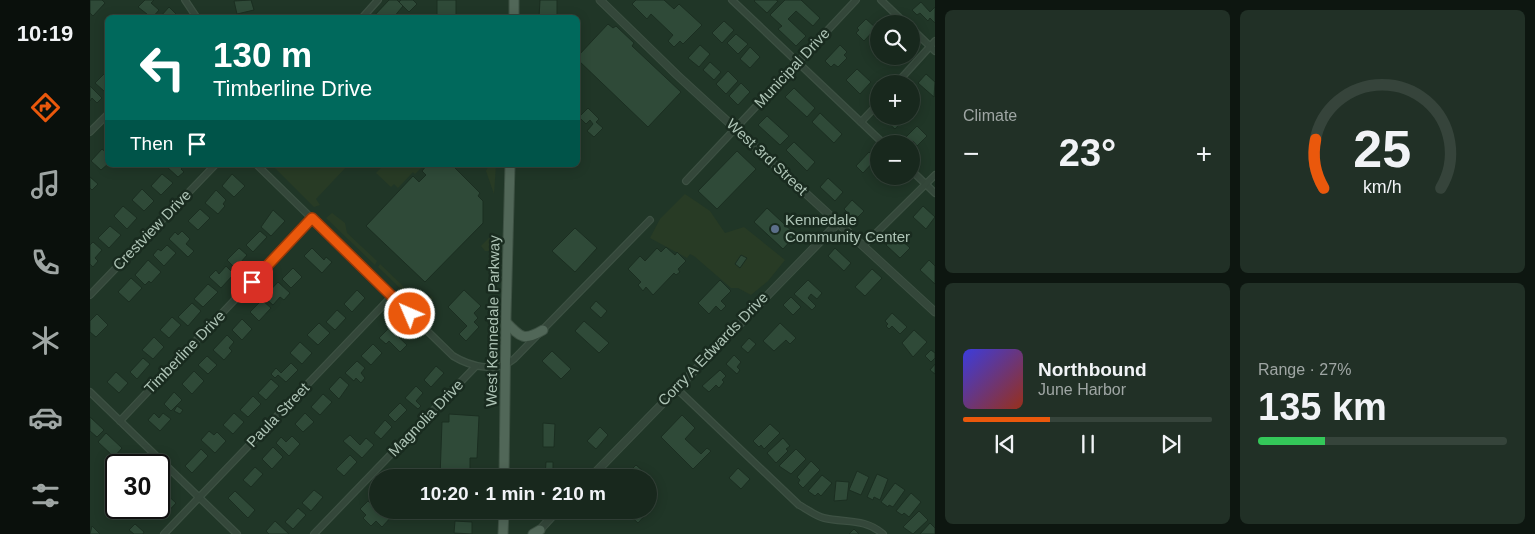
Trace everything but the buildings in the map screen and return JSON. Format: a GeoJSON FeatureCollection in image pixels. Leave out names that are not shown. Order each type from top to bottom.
{"type":"FeatureCollection","features":[{"type":"Feature","properties":{"kind":"main road"},"geometry":{"type":"LineString","coordinates":[[514,0],[514,15]]}},
{"type":"Feature","properties":{"kind":"main road","name":"West Kennedale Parkway"},"geometry":{"type":"LineString","coordinates":[[504,469],[510,167]]}},
{"type":"Feature","properties":{"kind":"main road"},"geometry":{"type":"LineString","coordinates":[[506,322],[523,337],[530,338],[543,330]]}},
{"type":"Feature","properties":{"kind":"main road"},"geometry":{"type":"LineString","coordinates":[[503,530],[512,534]]}},
{"type":"Feature","properties":{"kind":"street"},"geometry":{"type":"LineString","coordinates":[[185,0],[195,15]]}},
{"type":"Feature","properties":{"kind":"street"},"geometry":{"type":"LineString","coordinates":[[365,15],[378,0]]}},
{"type":"Feature","properties":{"kind":"street","name":"West 3rd Street"},"geometry":{"type":"LineString","coordinates":[[600,0],[735,128],[935,312]]}},
{"type":"Feature","properties":{"kind":"street","name":"Municipal Drive"},"geometry":{"type":"LineString","coordinates":[[686,180],[856,0]]}},
{"type":"Feature","properties":{"kind":"street"},"geometry":{"type":"LineString","coordinates":[[881,0],[897,15]]}},
{"type":"Feature","properties":{"kind":"street"},"geometry":{"type":"LineString","coordinates":[[734,1],[875,135]]}},
{"type":"Feature","properties":{"kind":"street"},"geometry":{"type":"LineString","coordinates":[[920,37],[935,51]]}},
{"type":"Feature","properties":{"kind":"street"},"geometry":{"type":"LineString","coordinates":[[904,75],[935,41]]}},
{"type":"Feature","properties":{"kind":"street"},"geometry":{"type":"LineString","coordinates":[[861,122],[870,112]]}},
{"type":"Feature","properties":{"kind":"street"},"geometry":{"type":"LineString","coordinates":[[90,132],[105,117]]}},
{"type":"Feature","properties":{"kind":"street","name":"Crestview Drive"},"geometry":{"type":"LineString","coordinates":[[90,295],[212,167]]}},
{"type":"Feature","properties":{"kind":"street"},"geometry":{"type":"LineString","coordinates":[[259,167],[453,356],[464,363],[476,366],[505,365],[543,330],[650,220]]}},
{"type":"Feature","properties":{"kind":"street"},"geometry":{"type":"LineString","coordinates":[[863,246],[935,175]]}},
{"type":"Feature","properties":{"kind":"street"},"geometry":{"type":"LineString","coordinates":[[920,178],[935,192]]}},
{"type":"Feature","properties":{"kind":"street","name":"Timberline Drive"},"geometry":{"type":"LineString","coordinates":[[120,421],[312,218]]}},
{"type":"Feature","properties":{"kind":"street","name":"Corry A Edwards Drive"},"geometry":{"type":"LineString","coordinates":[[599,469],[838,223]]}},
{"type":"Feature","properties":{"kind":"street","name":"Paula Street"},"geometry":{"type":"LineString","coordinates":[[164,534],[392,296]]}},
{"type":"Feature","properties":{"kind":"street","name":"Magnolia Drive"},"geometry":{"type":"LineString","coordinates":[[314,534],[476,366]]}},
{"type":"Feature","properties":{"kind":"street"},"geometry":{"type":"LineString","coordinates":[[676,388],[799,505],[822,518],[856,521],[875,527],[883,534]]}},
{"type":"Feature","properties":{"kind":"street"},"geometry":{"type":"LineString","coordinates":[[90,392],[237,534]]}},
{"type":"Feature","properties":{"kind":"street"},"geometry":{"type":"LineString","coordinates":[[536,533],[549,519]]}},
{"type":"Feature","properties":{"kind":"green space"},"geometry":{"type":"Polygon","coordinates":[[[274,167],[346,167],[316,199],[320,205],[314,207],[274,167]]]}},
{"type":"Feature","properties":{"kind":"green space"},"geometry":{"type":"Polygon","coordinates":[[[382,167],[422,167],[415,174],[413,172],[398,188],[394,184],[391,187],[376,173],[382,167]]]}},
{"type":"Feature","properties":{"kind":"green space"},"geometry":{"type":"Polygon","coordinates":[[[488,167],[496,167],[494,194],[486,171],[488,167]]]}},
{"type":"Feature","properties":{"kind":"green space"},"geometry":{"type":"Polygon","coordinates":[[[685,194],[710,211],[725,233],[744,227],[785,260],[768,281],[751,295],[738,288],[731,288],[694,256],[690,254],[687,258],[650,238],[660,219],[685,194]]]}},
{"type":"Feature","properties":{"kind":"green space"},"geometry":{"type":"Polygon","coordinates":[[[332,213],[345,223],[347,233],[377,261],[375,265],[326,218],[332,213]]]}},
{"type":"Feature","properties":{"kind":"green space"},"geometry":{"type":"Polygon","coordinates":[[[493,234],[496,234],[495,251],[485,251],[481,246],[493,234]]]}},
{"type":"Feature","properties":{"kind":"green space"},"geometry":{"type":"Polygon","coordinates":[[[380,264],[403,286],[405,293],[378,267],[380,264]]]}},
{"type":"Feature","properties":{"kind":"green space"},"geometry":{"type":"Polygon","coordinates":[[[431,296],[433,298],[423,311],[419,312],[414,307],[431,296]]]}},
{"type":"Feature","properties":{"kind":"place","name":"Kennedale Community Center"},"geometry":{"type":"Point","coordinates":[775,229]}},
{"type":"Feature","properties":{"kind":"route"},"geometry":{"type":"LineString","coordinates":[[252,282],[312,218],[410,314]]}}]}
